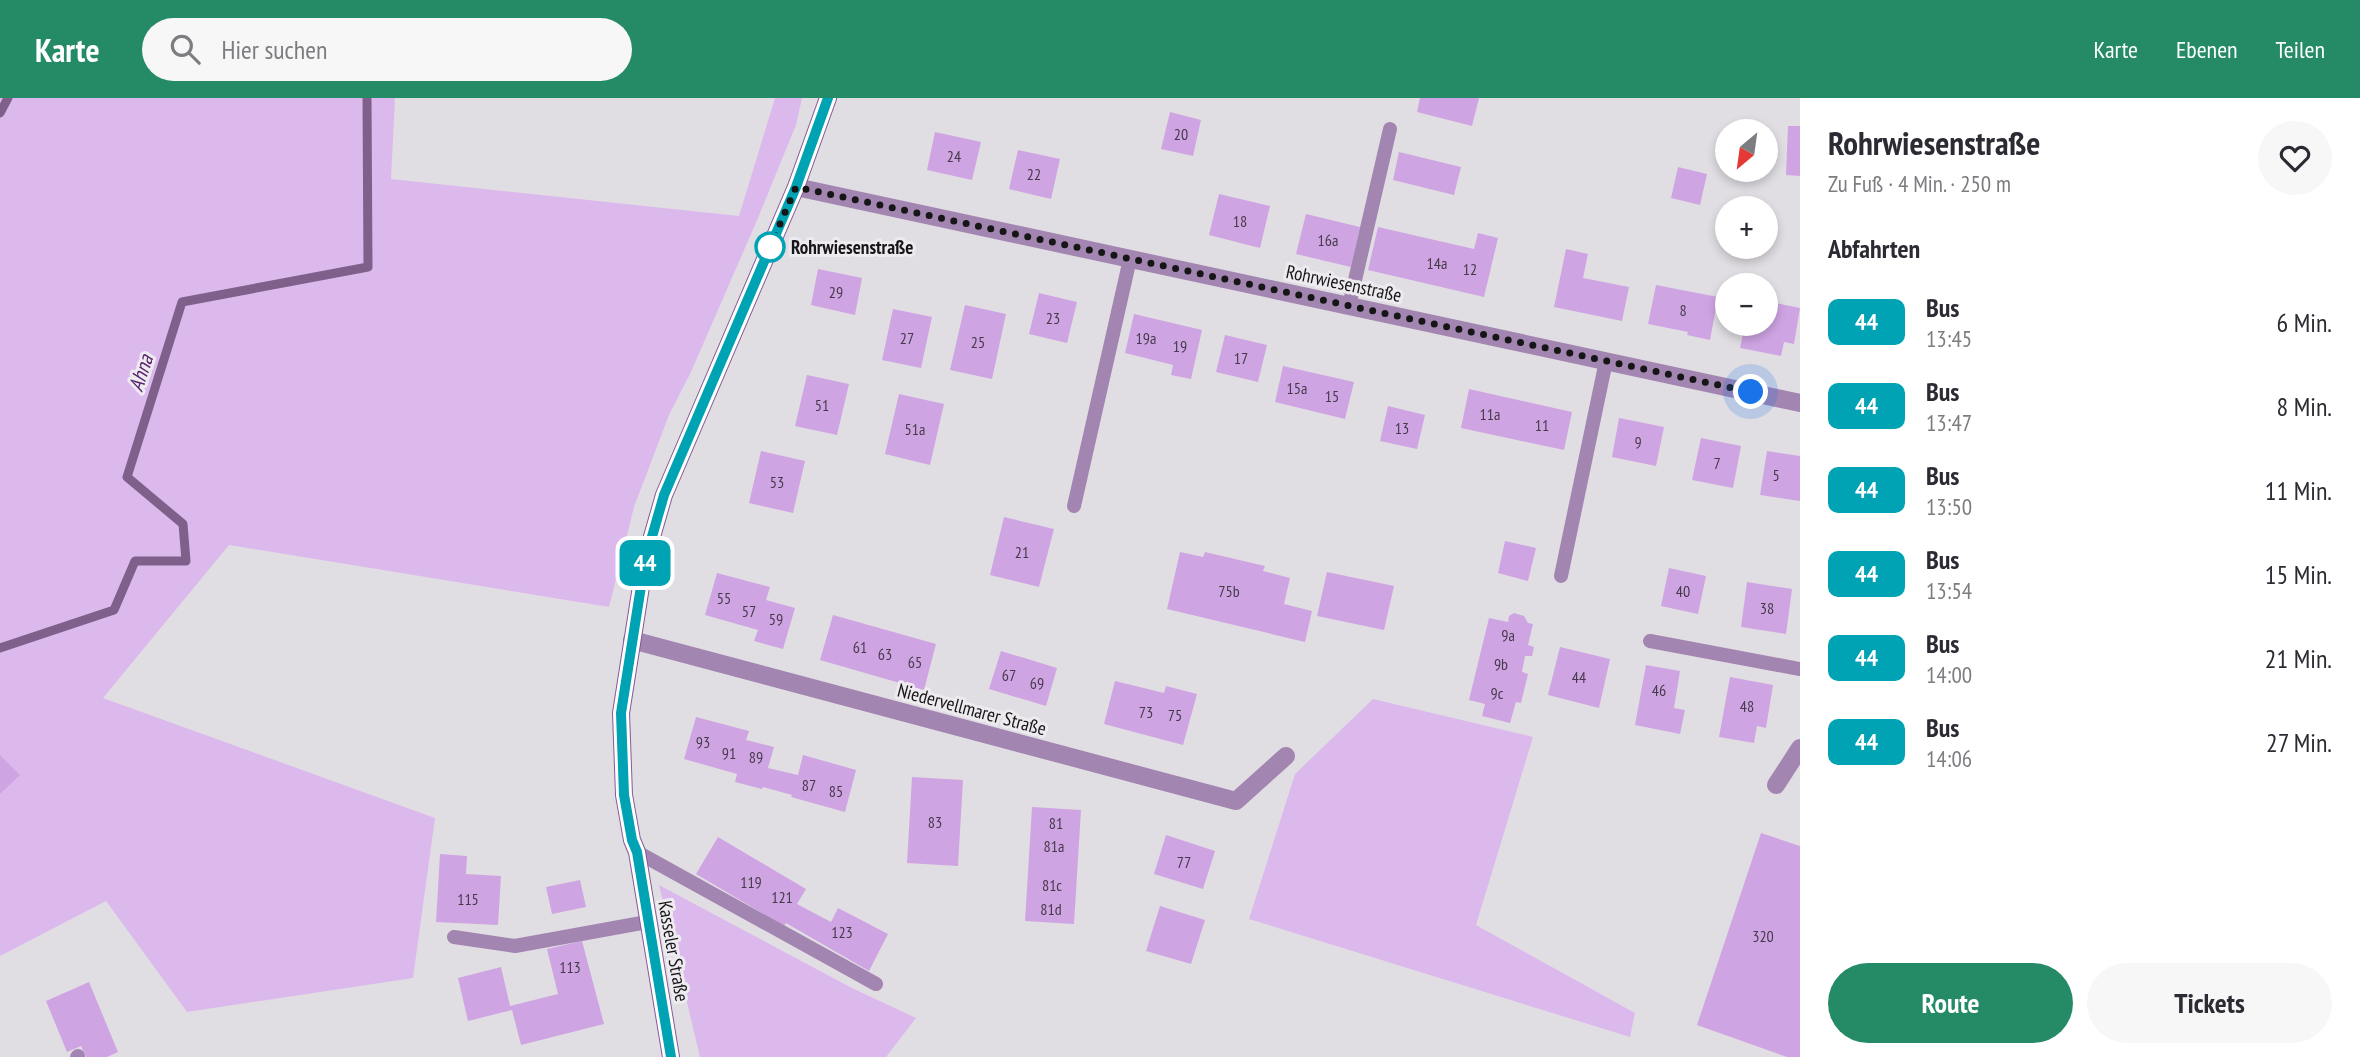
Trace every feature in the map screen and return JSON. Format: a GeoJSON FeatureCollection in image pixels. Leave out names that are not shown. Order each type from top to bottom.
{"type":"FeatureCollection","features":[{"type":"Feature","properties":{"kind":"main road"},"geometry":{"type":"LineString","coordinates":[[637,852],[632,840],[624,795],[621,713],[645,561],[664,495],[796,187],[828,98]]}},
{"type":"Feature","properties":{"kind":"main road","name":"Kasseler Straße"},"geometry":{"type":"LineString","coordinates":[[637,852],[671,1057]]}},
{"type":"Feature","properties":{"kind":"street","name":"Rohrwiesenstraße"},"geometry":{"type":"LineString","coordinates":[[796,187],[1800,403]]}},
{"type":"Feature","properties":{"kind":"street","name":"Niedervellmarer Straße"},"geometry":{"type":"LineString","coordinates":[[632,640],[1236,801],[1286,756]]}},
{"type":"Feature","properties":{"kind":"street"},"geometry":{"type":"LineString","coordinates":[[1776,786],[1800,748]]}},
{"type":"Feature","properties":{"kind":"lane"},"geometry":{"type":"LineString","coordinates":[[1349,306],[1390,129]]}},
{"type":"Feature","properties":{"kind":"lane"},"geometry":{"type":"LineString","coordinates":[[1074,506],[1130,259]]}},
{"type":"Feature","properties":{"kind":"lane"},"geometry":{"type":"LineString","coordinates":[[1561,576],[1606,361]]}},
{"type":"Feature","properties":{"kind":"lane"},"geometry":{"type":"LineString","coordinates":[[1650,641],[1800,669]]}},
{"type":"Feature","properties":{"kind":"lane"},"geometry":{"type":"LineString","coordinates":[[637,852],[876,984]]}},
{"type":"Feature","properties":{"kind":"lane"},"geometry":{"type":"LineString","coordinates":[[454,937],[515,946],[647,922]]}},
{"type":"Feature","properties":{"kind":"shaded area"},"geometry":{"type":"Polygon","coordinates":[[[0,98],[395,98],[391,179],[739,216],[775,98],[802,98],[796,125],[758,218],[691,372],[669,415],[634,507],[609,607],[229,545],[103,698],[435,818],[413,978],[187,1012],[106,901],[0,956],[0,98]]]}},
{"type":"Feature","properties":{"kind":"shaded area"},"geometry":{"type":"Polygon","coordinates":[[[1373,699],[1533,737],[1476,925],[1635,1013],[1630,1037],[1249,919],[1295,774],[1373,699]]]}},
{"type":"Feature","properties":{"kind":"shaded area"},"geometry":{"type":"Polygon","coordinates":[[[659,885],[852,988],[916,1018],[886,1057],[700,1057],[659,885]]]}},
{"type":"Feature","properties":{"kind":"building"},"geometry":{"type":"Polygon","coordinates":[[[1420,98],[1479,98],[1472,126],[1417,112],[1420,98]]]}},
{"type":"Feature","properties":{"kind":"building"},"geometry":{"type":"Polygon","coordinates":[[[1170,112],[1201,120],[1193,156],[1161,149],[1170,112]]]}},
{"type":"Feature","properties":{"kind":"building"},"geometry":{"type":"Polygon","coordinates":[[[1788,126],[1800,126],[1800,176],[1786,175],[1788,126]]]}},
{"type":"Feature","properties":{"kind":"building"},"geometry":{"type":"Polygon","coordinates":[[[935,132],[981,142],[972,180],[927,170],[935,132]]]}},
{"type":"Feature","properties":{"kind":"building"},"geometry":{"type":"Polygon","coordinates":[[[1018,150],[1060,159],[1051,199],[1009,189],[1018,150]]]}},
{"type":"Feature","properties":{"kind":"building"},"geometry":{"type":"Polygon","coordinates":[[[1399,152],[1461,167],[1454,195],[1393,180],[1399,152]]]}},
{"type":"Feature","properties":{"kind":"building"},"geometry":{"type":"Polygon","coordinates":[[[1678,167],[1707,174],[1700,205],[1671,198],[1678,167]]]}},
{"type":"Feature","properties":{"kind":"building"},"geometry":{"type":"Polygon","coordinates":[[[1219,194],[1270,206],[1260,248],[1209,235],[1219,194]]]}},
{"type":"Feature","properties":{"kind":"building"},"geometry":{"type":"Polygon","coordinates":[[[1306,214],[1360,227],[1351,267],[1296,254],[1306,214]]]}},
{"type":"Feature","properties":{"kind":"building"},"geometry":{"type":"Polygon","coordinates":[[[1378,227],[1474,249],[1478,233],[1498,238],[1484,297],[1368,270],[1378,227]]]}},
{"type":"Feature","properties":{"kind":"building"},"geometry":{"type":"Polygon","coordinates":[[[1566,249],[1588,254],[1583,278],[1629,287],[1622,321],[1554,307],[1566,249]]]}},
{"type":"Feature","properties":{"kind":"building"},"geometry":{"type":"Polygon","coordinates":[[[818,269],[862,278],[855,315],[811,305],[818,269]]]}},
{"type":"Feature","properties":{"kind":"building"},"geometry":{"type":"Polygon","coordinates":[[[1656,285],[1715,296],[1710,340],[1687,335],[1688,332],[1648,324],[1656,285]]]}},
{"type":"Feature","properties":{"kind":"building"},"geometry":{"type":"Polygon","coordinates":[[[1039,293],[1077,302],[1067,343],[1029,334],[1039,293]]]}},
{"type":"Feature","properties":{"kind":"building"},"geometry":{"type":"Polygon","coordinates":[[[1778,303],[1800,308],[1794,344],[1784,342],[1781,356],[1740,348],[1742,336],[1778,336],[1778,303]]]}},
{"type":"Feature","properties":{"kind":"building"},"geometry":{"type":"Polygon","coordinates":[[[965,305],[1006,314],[992,379],[950,370],[965,305]]]}},
{"type":"Feature","properties":{"kind":"building"},"geometry":{"type":"Polygon","coordinates":[[[893,309],[932,317],[921,368],[882,360],[893,309]]]}},
{"type":"Feature","properties":{"kind":"building"},"geometry":{"type":"Polygon","coordinates":[[[1134,314],[1202,330],[1191,379],[1171,375],[1173,365],[1125,353],[1134,314]]]}},
{"type":"Feature","properties":{"kind":"building"},"geometry":{"type":"Polygon","coordinates":[[[1225,335],[1267,345],[1258,382],[1216,372],[1225,335]]]}},
{"type":"Feature","properties":{"kind":"building"},"geometry":{"type":"Polygon","coordinates":[[[1283,366],[1354,382],[1345,419],[1275,402],[1283,366]]]}},
{"type":"Feature","properties":{"kind":"building"},"geometry":{"type":"Polygon","coordinates":[[[807,375],[849,384],[837,435],[795,426],[807,375]]]}},
{"type":"Feature","properties":{"kind":"building"},"geometry":{"type":"Polygon","coordinates":[[[1469,389],[1572,412],[1564,450],[1461,428],[1469,389]]]}},
{"type":"Feature","properties":{"kind":"building"},"geometry":{"type":"Polygon","coordinates":[[[899,394],[944,404],[930,465],[885,454],[899,394]]]}},
{"type":"Feature","properties":{"kind":"building"},"geometry":{"type":"Polygon","coordinates":[[[1388,406],[1425,415],[1417,449],[1380,441],[1388,406]]]}},
{"type":"Feature","properties":{"kind":"building"},"geometry":{"type":"Polygon","coordinates":[[[1619,418],[1664,427],[1656,466],[1612,457],[1619,418]]]}},
{"type":"Feature","properties":{"kind":"building"},"geometry":{"type":"Polygon","coordinates":[[[1701,438],[1741,446],[1733,488],[1692,480],[1701,438]]]}},
{"type":"Feature","properties":{"kind":"building"},"geometry":{"type":"Polygon","coordinates":[[[761,451],[805,461],[793,513],[749,503],[761,451]]]}},
{"type":"Feature","properties":{"kind":"building"},"geometry":{"type":"Polygon","coordinates":[[[1767,451],[1800,456],[1800,501],[1760,495],[1767,451]]]}},
{"type":"Feature","properties":{"kind":"building"},"geometry":{"type":"Polygon","coordinates":[[[1004,517],[1054,529],[1039,587],[990,575],[1004,517]]]}},
{"type":"Feature","properties":{"kind":"building"},"geometry":{"type":"Polygon","coordinates":[[[1505,541],[1536,548],[1528,581],[1498,573],[1505,541]]]}},
{"type":"Feature","properties":{"kind":"building"},"geometry":{"type":"Polygon","coordinates":[[[1180,552],[1203,557],[1205,552],[1265,566],[1263,571],[1290,578],[1284,604],[1312,611],[1305,642],[1167,609],[1180,552]]]}},
{"type":"Feature","properties":{"kind":"building"},"geometry":{"type":"Polygon","coordinates":[[[1669,568],[1706,576],[1698,614],[1661,606],[1669,568]]]}},
{"type":"Feature","properties":{"kind":"building"},"geometry":{"type":"Polygon","coordinates":[[[1327,572],[1394,586],[1384,630],[1317,616],[1327,572]]]}},
{"type":"Feature","properties":{"kind":"building"},"geometry":{"type":"Polygon","coordinates":[[[717,573],[770,587],[766,600],[795,608],[783,649],[754,641],[758,630],[705,615],[717,573]]]}},
{"type":"Feature","properties":{"kind":"building"},"geometry":{"type":"Polygon","coordinates":[[[1747,582],[1792,589],[1786,634],[1741,627],[1747,582]]]}},
{"type":"Feature","properties":{"kind":"building"},"geometry":{"type":"Polygon","coordinates":[[[1514,613],[1524,616],[1528,623],[1533,624],[1528,645],[1534,647],[1532,656],[1525,656],[1522,672],[1528,674],[1521,703],[1516,702],[1510,723],[1482,716],[1485,704],[1469,700],[1489,618],[1508,622],[1509,616],[1514,613]]]}},
{"type":"Feature","properties":{"kind":"building"},"geometry":{"type":"Polygon","coordinates":[[[833,615],[936,644],[924,690],[820,660],[833,615]]]}},
{"type":"Feature","properties":{"kind":"building"},"geometry":{"type":"Polygon","coordinates":[[[1560,647],[1610,659],[1599,708],[1548,695],[1560,647]]]}},
{"type":"Feature","properties":{"kind":"building"},"geometry":{"type":"Polygon","coordinates":[[[1001,651],[1057,668],[1046,706],[989,689],[1001,651]]]}},
{"type":"Feature","properties":{"kind":"building"},"geometry":{"type":"Polygon","coordinates":[[[1646,665],[1680,671],[1674,708],[1685,710],[1680,734],[1635,725],[1646,665]]]}},
{"type":"Feature","properties":{"kind":"building"},"geometry":{"type":"Polygon","coordinates":[[[1730,677],[1773,685],[1766,728],[1757,726],[1754,743],[1719,737],[1730,677]]]}},
{"type":"Feature","properties":{"kind":"building"},"geometry":{"type":"Polygon","coordinates":[[[1115,681],[1164,693],[1166,686],[1197,694],[1183,745],[1104,724],[1115,681]]]}},
{"type":"Feature","properties":{"kind":"building"},"geometry":{"type":"Polygon","coordinates":[[[696,717],[749,731],[746,740],[774,747],[768,768],[798,775],[803,755],[856,770],[845,812],[763,787],[762,789],[735,782],[737,774],[684,759],[696,717]]]}},
{"type":"Feature","properties":{"kind":"building"},"geometry":{"type":"Polygon","coordinates":[[[0,755],[20,775],[0,794],[0,755]]]}},
{"type":"Feature","properties":{"kind":"building"},"geometry":{"type":"Polygon","coordinates":[[[912,777],[963,780],[958,866],[907,863],[912,777]]]}},
{"type":"Feature","properties":{"kind":"building"},"geometry":{"type":"Polygon","coordinates":[[[1032,807],[1081,810],[1074,924],[1025,921],[1032,807]]]}},
{"type":"Feature","properties":{"kind":"building"},"geometry":{"type":"Polygon","coordinates":[[[1761,833],[1800,846],[1800,1057],[1787,1057],[1697,1025],[1761,833]]]}},
{"type":"Feature","properties":{"kind":"building"},"geometry":{"type":"Polygon","coordinates":[[[1166,835],[1215,851],[1203,889],[1154,874],[1166,835]]]}},
{"type":"Feature","properties":{"kind":"building"},"geometry":{"type":"Polygon","coordinates":[[[718,837],[806,889],[797,904],[831,922],[838,908],[888,934],[869,971],[786,923],[784,926],[696,874],[718,837]]]}},
{"type":"Feature","properties":{"kind":"building"},"geometry":{"type":"Polygon","coordinates":[[[440,854],[467,856],[466,874],[501,876],[498,925],[436,922],[440,854]]]}},
{"type":"Feature","properties":{"kind":"building"},"geometry":{"type":"Polygon","coordinates":[[[580,880],[586,907],[552,914],[546,887],[580,880]]]}},
{"type":"Feature","properties":{"kind":"building"},"geometry":{"type":"Polygon","coordinates":[[[1160,906],[1205,920],[1191,964],[1146,951],[1160,906]]]}},
{"type":"Feature","properties":{"kind":"building"},"geometry":{"type":"Polygon","coordinates":[[[582,941],[604,1024],[521,1045],[512,1010],[468,1021],[458,978],[501,967],[510,1006],[558,994],[547,949],[582,941]]]}},
{"type":"Feature","properties":{"kind":"building"},"geometry":{"type":"Polygon","coordinates":[[[89,982],[118,1052],[107,1057],[86,1057],[81,1046],[67,1052],[46,1001],[89,982]]]}},
{"type":"Feature","properties":{"kind":"waterway"},"geometry":{"type":"LineString","coordinates":[[0,113],[8,98]]}},
{"type":"Feature","properties":{"kind":"waterway","name":"Ahna"},"geometry":{"type":"LineString","coordinates":[[0,648],[114,610],[135,561],[186,561],[183,524],[127,477],[182,302],[368,267],[367,98]]}},
{"type":"Feature","properties":{"kind":"bus line","name":"44"},"geometry":{"type":"LineString","coordinates":[[671,1057],[637,852],[632,840],[624,795],[621,713],[632,640],[645,561],[664,495],[796,187],[828,98]]}},
{"type":"Feature","properties":{"kind":"place","name":"Rohrwiesenstraße"},"geometry":{"type":"Point","coordinates":[770,247]}},
{"type":"Feature","properties":{"kind":"route"},"geometry":{"type":"LineString","coordinates":[[770,247],[796,187],[1751,392]]}}]}
